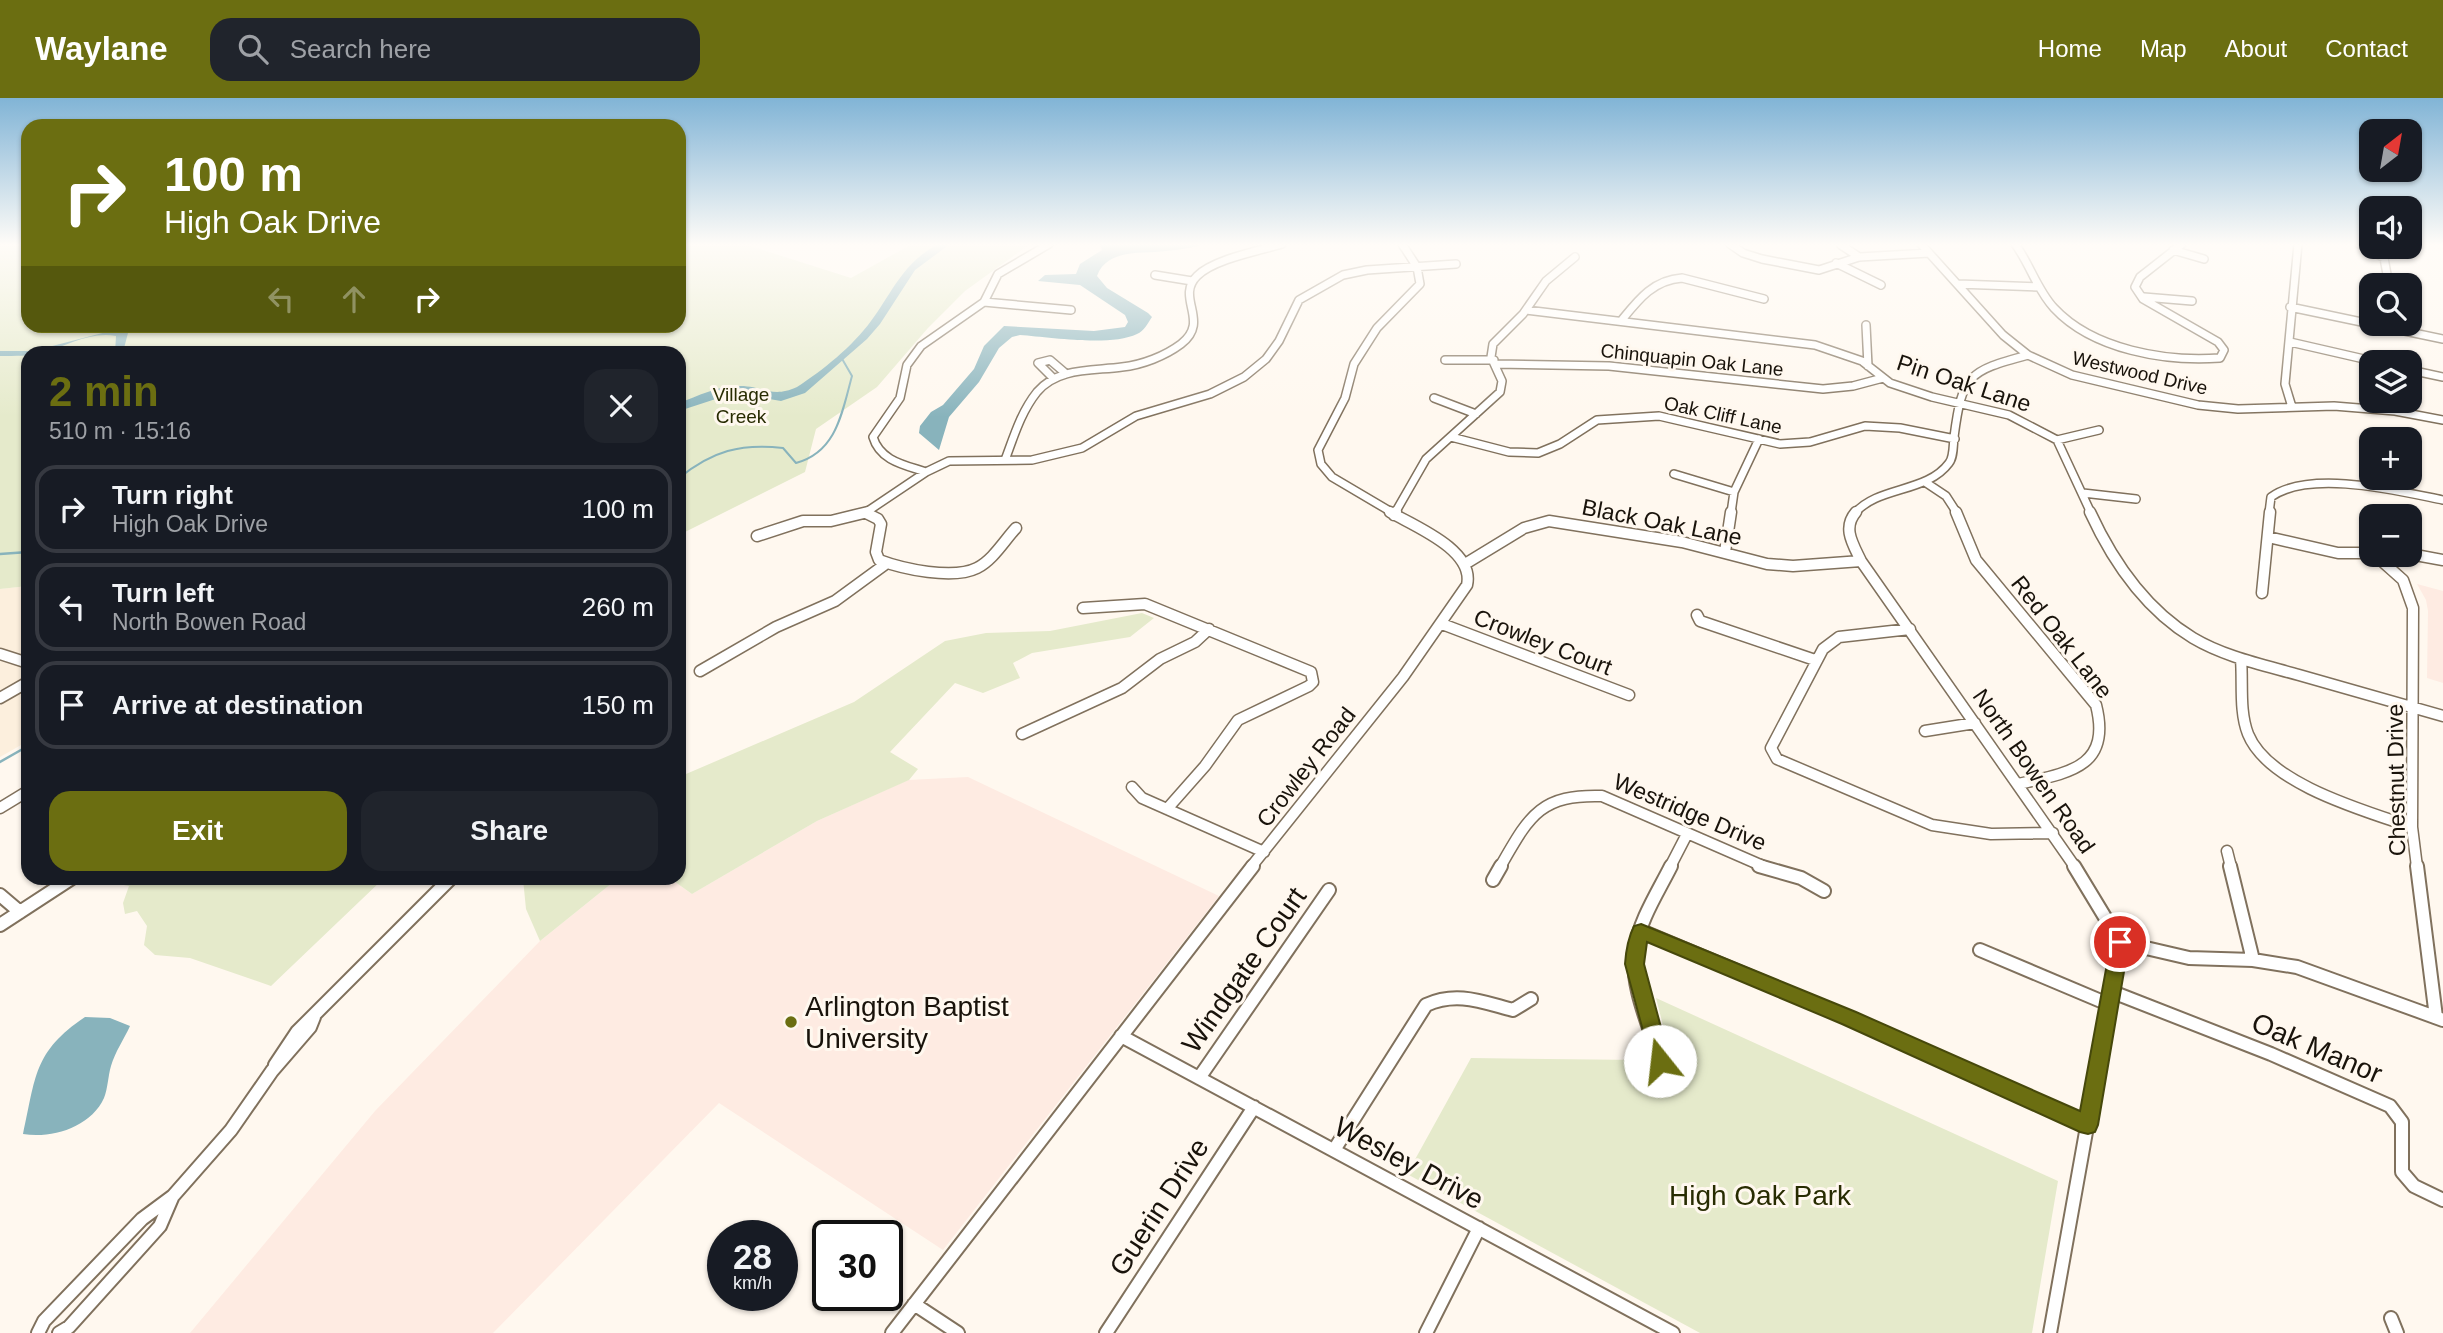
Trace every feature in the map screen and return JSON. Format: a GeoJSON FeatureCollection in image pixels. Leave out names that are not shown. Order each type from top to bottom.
{"type":"FeatureCollection","features":[{"type":"Feature","properties":{"kind":"street"},"geometry":{"type":"LineString","coordinates":[[926,472],[881,454],[874,446],[873,437],[900,398],[907,365],[920,346],[984,302],[1024,303],[1071,310]]}},
{"type":"Feature","properties":{"kind":"street"},"geometry":{"type":"LineString","coordinates":[[1005,460],[1019,418],[1041,386],[1065,372],[1137,363],[1170,352],[1192,334],[1197,322],[1190,302]]}},
{"type":"Feature","properties":{"kind":"street"},"geometry":{"type":"LineString","coordinates":[[757,536],[803,521],[831,521],[866,513],[926,472],[949,461],[1046,458],[1082,449],[1136,416],[1210,394],[1244,377],[1266,359],[1279,341],[1298,302]]}},
{"type":"Feature","properties":{"kind":"street"},"geometry":{"type":"LineString","coordinates":[[1405,302],[1377,328],[1354,364],[1345,398],[1323,437],[1317,456],[1332,477],[1448,546],[1465,564]]}},
{"type":"Feature","properties":{"kind":"street"},"geometry":{"type":"LineString","coordinates":[[1394,515],[1417,471],[1503,387],[1494,362],[1493,344],[1532,302]]}},
{"type":"Feature","properties":{"kind":"street"},"geometry":{"type":"LineString","coordinates":[[1621,321],[1638,302]]}},
{"type":"Feature","properties":{"kind":"street","name":"Westwood Drive"},"geometry":{"type":"LineString","coordinates":[[1974,302],[2004,335],[2028,355],[2072,375],[2156,397],[2238,409],[2357,407],[2443,420]]}},
{"type":"Feature","properties":{"kind":"street"},"geometry":{"type":"LineString","coordinates":[[2051,302],[2061,314],[2110,342],[2183,358],[2213,359],[2223,355],[2224,350],[2218,342],[2149,302]]}},
{"type":"Feature","properties":{"kind":"street"},"geometry":{"type":"LineString","coordinates":[[2291,302],[2285,384],[2292,407]]}},
{"type":"Feature","properties":{"kind":"street"},"geometry":{"type":"LineString","coordinates":[[2290,307],[2443,339]]}},
{"type":"Feature","properties":{"kind":"street","name":"Pin Oak Lane"},"geometry":{"type":"LineString","coordinates":[[1526,310],[1815,345],[1849,356],[1890,383],[1932,397],[2009,415],[2057,440]]}},
{"type":"Feature","properties":{"kind":"street"},"geometry":{"type":"LineString","coordinates":[[1866,325],[1868,366]]}},
{"type":"Feature","properties":{"kind":"street"},"geometry":{"type":"LineString","coordinates":[[2290,342],[2359,358]]}},
{"type":"Feature","properties":{"kind":"street","name":"North Bowen Road"},"geometry":{"type":"LineString","coordinates":[[2028,355],[1987,366],[1975,373],[1964,385],[1958,401],[1955,439],[1947,468],[1925,482],[1887,493],[1860,506],[1849,527],[1849,538],[1861,562],[2053,833],[2120,942]]}},
{"type":"Feature","properties":{"kind":"street","name":"Chinquapin Oak Lane"},"geometry":{"type":"LineString","coordinates":[[1445,359],[1618,366],[1823,388],[1853,386],[1883,378]]}},
{"type":"Feature","properties":{"kind":"street"},"geometry":{"type":"LineString","coordinates":[[1053,378],[1038,363],[1050,360],[1065,372]]}},
{"type":"Feature","properties":{"kind":"street"},"geometry":{"type":"LineString","coordinates":[[2422,373],[2443,377]]}},
{"type":"Feature","properties":{"kind":"street"},"geometry":{"type":"LineString","coordinates":[[1434,397],[1476,414]]}},
{"type":"Feature","properties":{"kind":"street","name":"Oak Cliff Lane"},"geometry":{"type":"LineString","coordinates":[[1451,437],[1509,452],[1538,453],[1560,444],[1597,420],[1659,416],[1793,444],[1810,442],[1855,427],[1881,425],[1955,439]]}},
{"type":"Feature","properties":{"kind":"street"},"geometry":{"type":"LineString","coordinates":[[2099,430],[2057,440],[2108,548],[2123,573],[2151,604],[2193,638],[2241,659],[2443,716]]}},
{"type":"Feature","properties":{"kind":"street"},"geometry":{"type":"LineString","coordinates":[[1725,552],[1734,492],[1759,439]]}},
{"type":"Feature","properties":{"kind":"street"},"geometry":{"type":"LineString","coordinates":[[1674,474],[1734,492]]}},
{"type":"Feature","properties":{"kind":"street","name":"Red Oak Lane"},"geometry":{"type":"LineString","coordinates":[[1925,482],[1948,498],[1957,511],[1976,560],[2096,705],[2101,720],[2102,737],[2095,753],[2082,765],[2063,774],[2018,784]]}},
{"type":"Feature","properties":{"kind":"street"},"geometry":{"type":"LineString","coordinates":[[2262,593],[2272,497],[2275,492],[2289,486],[2333,485],[2443,499]]}},
{"type":"Feature","properties":{"kind":"street"},"geometry":{"type":"LineString","coordinates":[[2083,493],[2136,499]]}},
{"type":"Feature","properties":{"kind":"street"},"geometry":{"type":"LineString","coordinates":[[866,513],[878,519],[881,524],[876,552],[879,560],[965,572],[983,563],[1016,528]]}},
{"type":"Feature","properties":{"kind":"street","name":"Black Oak Lane"},"geometry":{"type":"LineString","coordinates":[[1465,564],[1524,528],[1549,522],[1682,542],[1768,564],[1793,566],[1861,562]]}},
{"type":"Feature","properties":{"kind":"street"},"geometry":{"type":"LineString","coordinates":[[2268,537],[2338,553],[2359,554]]}},
{"type":"Feature","properties":{"kind":"street"},"geometry":{"type":"LineString","coordinates":[[2422,556],[2443,560]]}},
{"type":"Feature","properties":{"kind":"street"},"geometry":{"type":"LineString","coordinates":[[700,671],[776,627],[835,601],[887,563]]}},
{"type":"Feature","properties":{"kind":"street","name":"Crowley Road"},"geometry":{"type":"LineString","coordinates":[[892,1333],[1443,624],[1467,585],[1469,578],[1465,564]]}},
{"type":"Feature","properties":{"kind":"street","name":"Chestnut Drive"},"geometry":{"type":"LineString","coordinates":[[2388,567],[2403,580],[2413,608],[2412,827],[2439,1019]]}},
{"type":"Feature","properties":{"kind":"street"},"geometry":{"type":"LineString","coordinates":[[1083,608],[1145,604],[1311,671],[1313,682],[1310,686],[1238,720],[1205,766],[1167,809]]}},
{"type":"Feature","properties":{"kind":"street"},"geometry":{"type":"LineString","coordinates":[[1697,615],[1700,621],[1815,660]]}},
{"type":"Feature","properties":{"kind":"street","name":"Crowley Court"},"geometry":{"type":"LineString","coordinates":[[1443,624],[1629,695]]}},
{"type":"Feature","properties":{"kind":"street"},"geometry":{"type":"LineString","coordinates":[[1021,734],[1122,688],[1160,659],[1195,642],[1209,629]]}},
{"type":"Feature","properties":{"kind":"street"},"geometry":{"type":"LineString","coordinates":[[1910,629],[1839,637],[1823,649],[1771,748],[1777,759],[1932,825],[1991,834],[2053,833]]}},
{"type":"Feature","properties":{"kind":"street"},"geometry":{"type":"LineString","coordinates":[[0,654],[21,661]]}},
{"type":"Feature","properties":{"kind":"street"},"geometry":{"type":"LineString","coordinates":[[2241,659],[2248,733],[2263,756],[2293,777],[2328,795],[2412,827]]}},
{"type":"Feature","properties":{"kind":"street"},"geometry":{"type":"LineString","coordinates":[[0,698],[21,686]]}},
{"type":"Feature","properties":{"kind":"street"},"geometry":{"type":"LineString","coordinates":[[1925,731],[1975,723]]}},
{"type":"Feature","properties":{"kind":"street"},"geometry":{"type":"LineString","coordinates":[[1132,787],[1142,798],[1264,852]]}},
{"type":"Feature","properties":{"kind":"street"},"geometry":{"type":"LineString","coordinates":[[0,808],[21,795]]}},
{"type":"Feature","properties":{"kind":"street","name":"Westridge Drive"},"geometry":{"type":"LineString","coordinates":[[1493,880],[1535,811],[1565,795],[1602,796],[1686,836],[1751,863],[1801,878],[1824,891]]}},
{"type":"Feature","properties":{"kind":"street"},"geometry":{"type":"LineString","coordinates":[[1660,1061],[1635,964],[1635,950],[1641,931],[1686,836]]}},
{"type":"Feature","properties":{"kind":"street"},"geometry":{"type":"LineString","coordinates":[[2227,851],[2253,960]]}},
{"type":"Feature","properties":{"kind":"street"},"geometry":{"type":"LineString","coordinates":[[0,925],[61,885]]}},
{"type":"Feature","properties":{"kind":"street"},"geometry":{"type":"LineString","coordinates":[[38,1333],[44,1321],[142,1219],[173,1196],[231,1130],[314,1017],[444,885]]}},
{"type":"Feature","properties":{"kind":"street","name":"Windgate Court"},"geometry":{"type":"LineString","coordinates":[[1199,1078],[1329,890]]}},
{"type":"Feature","properties":{"kind":"street"},"geometry":{"type":"LineString","coordinates":[[0,895],[20,912]]}},
{"type":"Feature","properties":{"kind":"street"},"geometry":{"type":"LineString","coordinates":[[1641,931],[1849,1018],[2088,1125]]}},
{"type":"Feature","properties":{"kind":"street"},"geometry":{"type":"LineString","coordinates":[[2050,1333],[2120,942],[2189,958],[2253,960],[2297,967],[2439,1019]]}},
{"type":"Feature","properties":{"kind":"street","name":"Oak Manor"},"geometry":{"type":"LineString","coordinates":[[1980,950],[2271,1054],[2390,1106],[2402,1122],[2399,1167],[2405,1179],[2418,1190],[2443,1200]]}},
{"type":"Feature","properties":{"kind":"street"},"geometry":{"type":"LineString","coordinates":[[1335,1150],[1426,1005],[1441,997],[1454,995],[1513,1010],[1531,999]]}},
{"type":"Feature","properties":{"kind":"street","name":"Wesley Drive"},"geometry":{"type":"LineString","coordinates":[[1121,1036],[1673,1333]]}},
{"type":"Feature","properties":{"kind":"street","name":"Guerin Drive"},"geometry":{"type":"LineString","coordinates":[[1106,1333],[1254,1107]]}},
{"type":"Feature","properties":{"kind":"street"},"geometry":{"type":"LineString","coordinates":[[59,1333],[69,1327],[160,1226],[173,1196]]}},
{"type":"Feature","properties":{"kind":"street"},"geometry":{"type":"LineString","coordinates":[[1426,1333],[1479,1228]]}},
{"type":"Feature","properties":{"kind":"street"},"geometry":{"type":"LineString","coordinates":[[914,1304],[958,1333]]}},
{"type":"Feature","properties":{"kind":"street"},"geometry":{"type":"LineString","coordinates":[[2391,1318],[2397,1333]]}},
{"type":"Feature","properties":{"kind":"shaded area"},"geometry":{"type":"Polygon","coordinates":[[[2417,584],[2443,591],[2443,683],[2427,678],[2428,611],[2426,600],[2417,584]]]}},
{"type":"Feature","properties":{"kind":"shaded area"},"geometry":{"type":"Polygon","coordinates":[[[21,587],[21,745],[0,757],[0,589],[21,587]]]}},
{"type":"Feature","properties":{"kind":"shaded area","name":"Arlington Baptist University"},"geometry":{"type":"Polygon","coordinates":[[[968,777],[1219,896],[943,1250],[903,1224],[903,1220],[897,1220],[719,1103],[493,1333],[190,1333],[375,1111],[540,941],[610,885],[679,885],[692,894],[817,821],[908,780],[968,777]]]}},
{"type":"Feature","properties":{"kind":"green space"},"geometry":{"type":"Polygon","coordinates":[[[0,302],[21,302],[21,333],[686,333],[686,302],[954,302],[877,387],[816,429],[805,472],[686,532],[686,346],[21,346],[21,587],[0,589],[0,302]]]}},
{"type":"Feature","properties":{"kind":"green space"},"geometry":{"type":"Polygon","coordinates":[[[1142,613],[1154,618],[1130,637],[1032,653],[1013,663],[1020,678],[983,693],[955,683],[890,752],[918,769],[909,780],[817,821],[692,894],[679,885],[686,885],[686,774],[854,702],[945,641],[986,633],[1050,631],[1142,613]]]}},
{"type":"Feature","properties":{"kind":"green space"},"geometry":{"type":"Polygon","coordinates":[[[124,885],[377,885],[271,986],[190,958],[155,955],[144,945],[147,926],[137,911],[125,914],[123,903],[129,886],[124,885]]]}},
{"type":"Feature","properties":{"kind":"green space"},"geometry":{"type":"Polygon","coordinates":[[[524,885],[610,885],[540,941],[526,909],[524,885]]]}},
{"type":"Feature","properties":{"kind":"green space","name":"High Oak Park"},"geometry":{"type":"Polygon","coordinates":[[[1656,998],[2058,1181],[2032,1333],[1700,1333],[1407,1174],[1471,1058],[1640,1060],[1658,1081],[1676,1087],[1686,1075],[1680,1048],[1666,1037],[1656,998]]]}},
{"type":"Feature","properties":{"kind":"water"},"geometry":{"type":"Polygon","coordinates":[[[1105,302],[1129,302],[1152,317],[1146,327],[1137,334],[1111,340],[1020,335],[1012,337],[999,348],[979,382],[949,417],[939,450],[919,433],[920,426],[931,412],[943,405],[974,369],[984,346],[1004,326],[1094,331],[1125,327],[1128,322],[1125,315],[1105,302]]]}},
{"type":"Feature","properties":{"kind":"water"},"geometry":{"type":"Polygon","coordinates":[[[102,333],[128,333],[125,346],[115,346],[116,336],[107,335],[52,346],[102,333]]]}},
{"type":"Feature","properties":{"kind":"water"},"geometry":{"type":"Polygon","coordinates":[[[0,351],[21,351],[21,355],[0,356],[0,351]]]}},
{"type":"Feature","properties":{"kind":"water"},"geometry":{"type":"Polygon","coordinates":[[[85,1017],[110,1018],[130,1026],[113,1061],[104,1098],[90,1117],[70,1129],[46,1135],[23,1134],[39,1067],[55,1042],[85,1017]]]}},
{"type":"Feature","properties":{"kind":"waterway","name":"Village Creek"},"geometry":{"type":"LineString","coordinates":[[686,404],[734,389],[773,397],[790,395],[801,390],[853,347],[876,322],[888,302]]}},
{"type":"Feature","properties":{"kind":"waterway"},"geometry":{"type":"LineString","coordinates":[[686,473],[715,455],[740,448],[783,448],[796,463],[821,450],[836,429],[852,376],[841,357]]}},
{"type":"Feature","properties":{"kind":"waterway"},"geometry":{"type":"LineString","coordinates":[[0,554],[21,552]]}},
{"type":"Feature","properties":{"kind":"waterway"},"geometry":{"type":"LineString","coordinates":[[0,762],[21,750]]}},
{"type":"Feature","properties":{"kind":"place","name":"Arlington Baptist University"},"geometry":{"type":"Point","coordinates":[791,1022]}},
{"type":"Feature","properties":{"kind":"route"},"geometry":{"type":"LineString","coordinates":[[1660,1061],[1635,964],[1635,950],[1641,931],[1849,1018],[2088,1125],[2120,942]]}}]}
